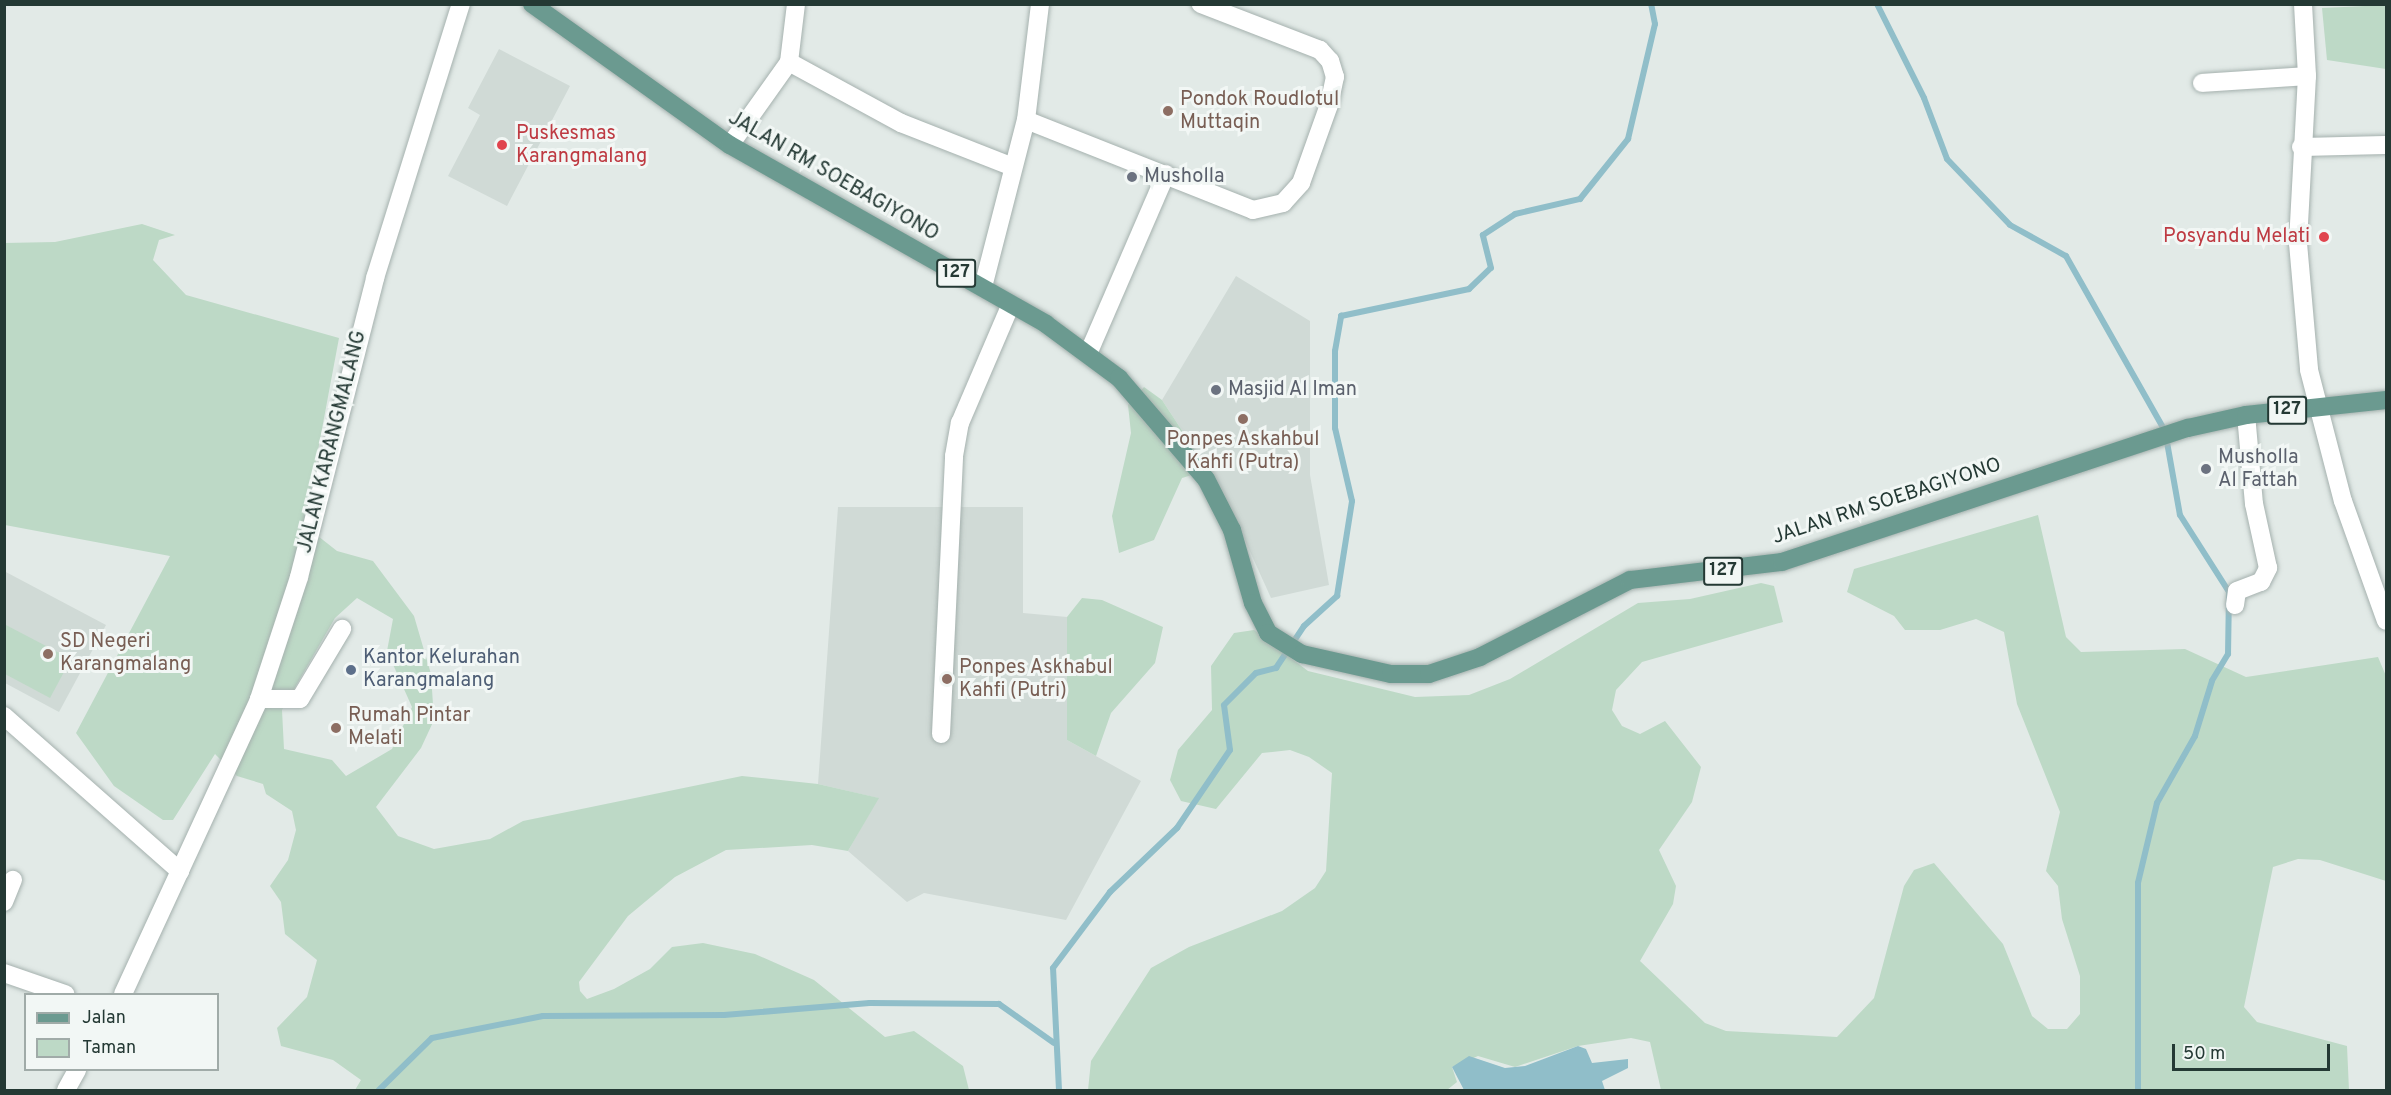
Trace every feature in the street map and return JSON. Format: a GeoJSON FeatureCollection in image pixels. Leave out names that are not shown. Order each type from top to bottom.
{"type":"FeatureCollection","features":[{"type":"Feature","properties":{"kind":"main road","name":"JALAN RM SOEBAGIYONO"},"geometry":{"type":"LineString","coordinates":[[532,4],[730,145],[863,225],[983,287],[1088,354],[1144,401],[1206,479],[1232,530],[1258,614],[1274,638],[1302,654],[1391,674],[1429,674],[1480,657],[1630,580],[1782,562],[2188,428],[2246,415],[2386,400]]}},
{"type":"Feature","properties":{"kind":"street","name":"JALAN KARANGMALANG"},"geometry":{"type":"LineString","coordinates":[[123,993],[259,699],[299,577],[375,278],[461,4]]}},
{"type":"Feature","properties":{"kind":"street"},"geometry":{"type":"LineString","coordinates":[[730,145],[789,62],[796,4]]}},
{"type":"Feature","properties":{"kind":"street"},"geometry":{"type":"LineString","coordinates":[[983,287],[1026,120],[1040,4]]}},
{"type":"Feature","properties":{"kind":"street"},"geometry":{"type":"LineString","coordinates":[[1026,120],[1253,210],[1272,209],[1301,183],[1333,87],[1330,61],[1320,50],[1201,4]]}},
{"type":"Feature","properties":{"kind":"street"},"geometry":{"type":"LineString","coordinates":[[2303,4],[2307,76],[2301,147],[2301,308],[2316,406],[2384,611]]}},
{"type":"Feature","properties":{"kind":"street"},"geometry":{"type":"LineString","coordinates":[[789,62],[901,123],[1013,167]]}},
{"type":"Feature","properties":{"kind":"street"},"geometry":{"type":"LineString","coordinates":[[2202,83],[2307,76]]}},
{"type":"Feature","properties":{"kind":"street"},"geometry":{"type":"LineString","coordinates":[[2301,147],[2386,145]]}},
{"type":"Feature","properties":{"kind":"street"},"geometry":{"type":"LineString","coordinates":[[1088,354],[1166,174]]}},
{"type":"Feature","properties":{"kind":"street"},"geometry":{"type":"LineString","coordinates":[[941,734],[954,456],[960,423],[1011,304]]}},
{"type":"Feature","properties":{"kind":"street"},"geometry":{"type":"LineString","coordinates":[[2235,605],[2236,591],[2261,582],[2268,568],[2254,504],[2246,415]]}},
{"type":"Feature","properties":{"kind":"street"},"geometry":{"type":"LineString","coordinates":[[259,699],[300,699],[342,629]]}},
{"type":"Feature","properties":{"kind":"street"},"geometry":{"type":"LineString","coordinates":[[4,716],[180,871]]}},
{"type":"Feature","properties":{"kind":"street"},"geometry":{"type":"LineString","coordinates":[[4,902],[13,880]]}},
{"type":"Feature","properties":{"kind":"street"},"geometry":{"type":"LineString","coordinates":[[4,973],[62,993]]}},
{"type":"Feature","properties":{"kind":"street"},"geometry":{"type":"LineString","coordinates":[[66,1090],[76,1071]]}},
{"type":"Feature","properties":{"kind":"shaded area","name":"Puskesmas Karangmalang"},"geometry":{"type":"Polygon","coordinates":[[[499,49],[570,86],[507,206],[448,176],[480,115],[468,108],[499,49]]]}},
{"type":"Feature","properties":{"kind":"shaded area","name":"Ponpes Askahbul Kahfi (Putra)"},"geometry":{"type":"Polygon","coordinates":[[[1236,276],[1310,321],[1310,475],[1329,585],[1271,598],[1224,494],[1162,400],[1236,276]]]}},
{"type":"Feature","properties":{"kind":"shaded area","name":"Ponpes Askhabul Kahfi (Putri)"},"geometry":{"type":"Polygon","coordinates":[[[838,507],[1023,507],[1023,613],[1067,617],[1067,740],[1141,781],[1066,920],[924,893],[907,902],[848,851],[878,798],[818,784],[838,507]]]}},
{"type":"Feature","properties":{"kind":"shaded area","name":"SD Negeri Karangmalang"},"geometry":{"type":"Polygon","coordinates":[[[4,571],[106,625],[59,712],[5,683],[4,571]]]}},
{"type":"Feature","properties":{"kind":"green space"},"geometry":{"type":"Polygon","coordinates":[[[2386,5],[2386,69],[2327,60],[2322,8],[2386,5]]]}},
{"type":"Feature","properties":{"kind":"green space"},"geometry":{"type":"Polygon","coordinates":[[[142,224],[175,235],[159,240],[153,260],[186,295],[339,338],[304,525],[337,551],[373,561],[414,616],[431,674],[434,720],[421,748],[376,807],[398,836],[434,849],[490,839],[523,821],[742,776],[818,784],[879,798],[848,851],[812,845],[726,850],[675,877],[628,916],[579,982],[580,991],[587,999],[614,989],[650,969],[672,947],[703,943],[755,954],[814,980],[885,1037],[914,1031],[963,1066],[969,1090],[355,1090],[361,1080],[333,1060],[281,1046],[277,1028],[307,997],[317,960],[285,934],[281,902],[270,886],[288,860],[296,830],[292,811],[266,794],[263,784],[237,776],[215,754],[173,820],[163,820],[114,786],[76,733],[170,556],[5,525],[4,243],[55,242],[142,224]],[[357,598],[335,618],[282,710],[284,749],[332,760],[346,776],[392,749],[412,707],[387,651],[393,619],[357,598]]]}},
{"type":"Feature","properties":{"kind":"green space"},"geometry":{"type":"Polygon","coordinates":[[[1144,387],[1162,400],[1208,470],[1182,478],[1154,540],[1119,553],[1112,516],[1131,433],[1128,405],[1144,387]]]}},
{"type":"Feature","properties":{"kind":"green space"},"geometry":{"type":"Polygon","coordinates":[[[2038,515],[2066,637],[2081,652],[2185,649],[2246,677],[2378,657],[2386,676],[2386,881],[2320,860],[2298,859],[2273,867],[2244,1007],[2257,1022],[2347,1046],[2349,1090],[1661,1090],[1650,1042],[1631,1038],[1578,1046],[1515,1067],[1478,1056],[1452,1067],[1457,1082],[1447,1090],[1088,1090],[1091,1061],[1151,968],[1189,947],[1282,911],[1315,888],[1326,871],[1332,773],[1309,757],[1290,750],[1262,753],[1216,809],[1181,801],[1170,780],[1178,750],[1212,710],[1211,666],[1234,633],[1254,630],[1308,671],[1415,697],[1469,695],[1510,679],[1638,603],[1690,599],[1761,583],[1774,586],[1783,622],[1642,662],[1616,690],[1612,710],[1622,726],[1640,734],[1665,721],[1701,767],[1692,802],[1659,850],[1676,886],[1673,904],[1640,961],[1705,1023],[1726,1031],[1837,1037],[1874,998],[1904,886],[1914,870],[1934,863],[2003,944],[2032,1016],[2048,1029],[2067,1029],[2080,1014],[2080,976],[2062,919],[2058,886],[2046,871],[2060,812],[2017,704],[2004,632],[1976,619],[1940,630],[1905,630],[1894,616],[1847,592],[1854,569],[2038,515]]]}},
{"type":"Feature","properties":{"kind":"green space"},"geometry":{"type":"Polygon","coordinates":[[[1082,598],[1102,600],[1163,627],[1155,663],[1111,713],[1096,756],[1067,740],[1067,617],[1082,598]]]}},
{"type":"Feature","properties":{"kind":"green space"},"geometry":{"type":"Polygon","coordinates":[[[4,624],[71,659],[50,698],[5,674],[4,624]]]}},
{"type":"Feature","properties":{"kind":"water"},"geometry":{"type":"Polygon","coordinates":[[[1578,1046],[1586,1049],[1592,1063],[1628,1059],[1628,1068],[1602,1081],[1605,1090],[1464,1090],[1452,1067],[1469,1056],[1505,1068],[1525,1066],[1578,1046]]]}},
{"type":"Feature","properties":{"kind":"waterway"},"geometry":{"type":"LineString","coordinates":[[1059,1090],[1053,968],[1110,892],[1177,828],[1230,750],[1224,705],[1256,673],[1276,668],[1304,626],[1337,596],[1352,501],[1335,428],[1335,351],[1341,316],[1469,289],[1491,268],[1483,235],[1515,214],[1580,199],[1628,139],[1655,24],[1651,4]]}},
{"type":"Feature","properties":{"kind":"waterway"},"geometry":{"type":"LineString","coordinates":[[1877,4],[1924,98],[1947,159],[2010,225],[2066,256],[2165,431],[2180,515],[2229,592],[2228,654],[2212,681],[2195,736],[2157,803],[2138,883],[2138,1090]]}},
{"type":"Feature","properties":{"kind":"waterway"},"geometry":{"type":"LineString","coordinates":[[379,1090],[432,1038],[543,1016],[724,1015],[870,1003],[999,1004],[1054,1043]]}},
{"type":"Feature","properties":{"kind":"place","name":"Pondok Roudlotul Muttaqin"},"geometry":{"type":"Point","coordinates":[1168,111]}},
{"type":"Feature","properties":{"kind":"place","name":"Puskesmas Karangmalang"},"geometry":{"type":"Point","coordinates":[502,145]}},
{"type":"Feature","properties":{"kind":"place","name":"Musholla"},"geometry":{"type":"Point","coordinates":[1132,177]}},
{"type":"Feature","properties":{"kind":"place","name":"Posyandu Melati"},"geometry":{"type":"Point","coordinates":[2324,237]}},
{"type":"Feature","properties":{"kind":"place","name":"Masjid Al Iman"},"geometry":{"type":"Point","coordinates":[1216,390]}},
{"type":"Feature","properties":{"kind":"place","name":"Ponpes Askahbul Kahfi (Putra)"},"geometry":{"type":"Point","coordinates":[1243,419]}},
{"type":"Feature","properties":{"kind":"place","name":"Musholla Al Fattah"},"geometry":{"type":"Point","coordinates":[2206,469]}},
{"type":"Feature","properties":{"kind":"place","name":"SD Negeri Karangmalang"},"geometry":{"type":"Point","coordinates":[48,654]}},
{"type":"Feature","properties":{"kind":"place","name":"Kantor Kelurahan Karangmalang"},"geometry":{"type":"Point","coordinates":[351,670]}},
{"type":"Feature","properties":{"kind":"place","name":"Ponpes Askhabul Kahfi (Putri)"},"geometry":{"type":"Point","coordinates":[947,679]}},
{"type":"Feature","properties":{"kind":"place","name":"Rumah Pintar Melati"},"geometry":{"type":"Point","coordinates":[336,728]}}]}
